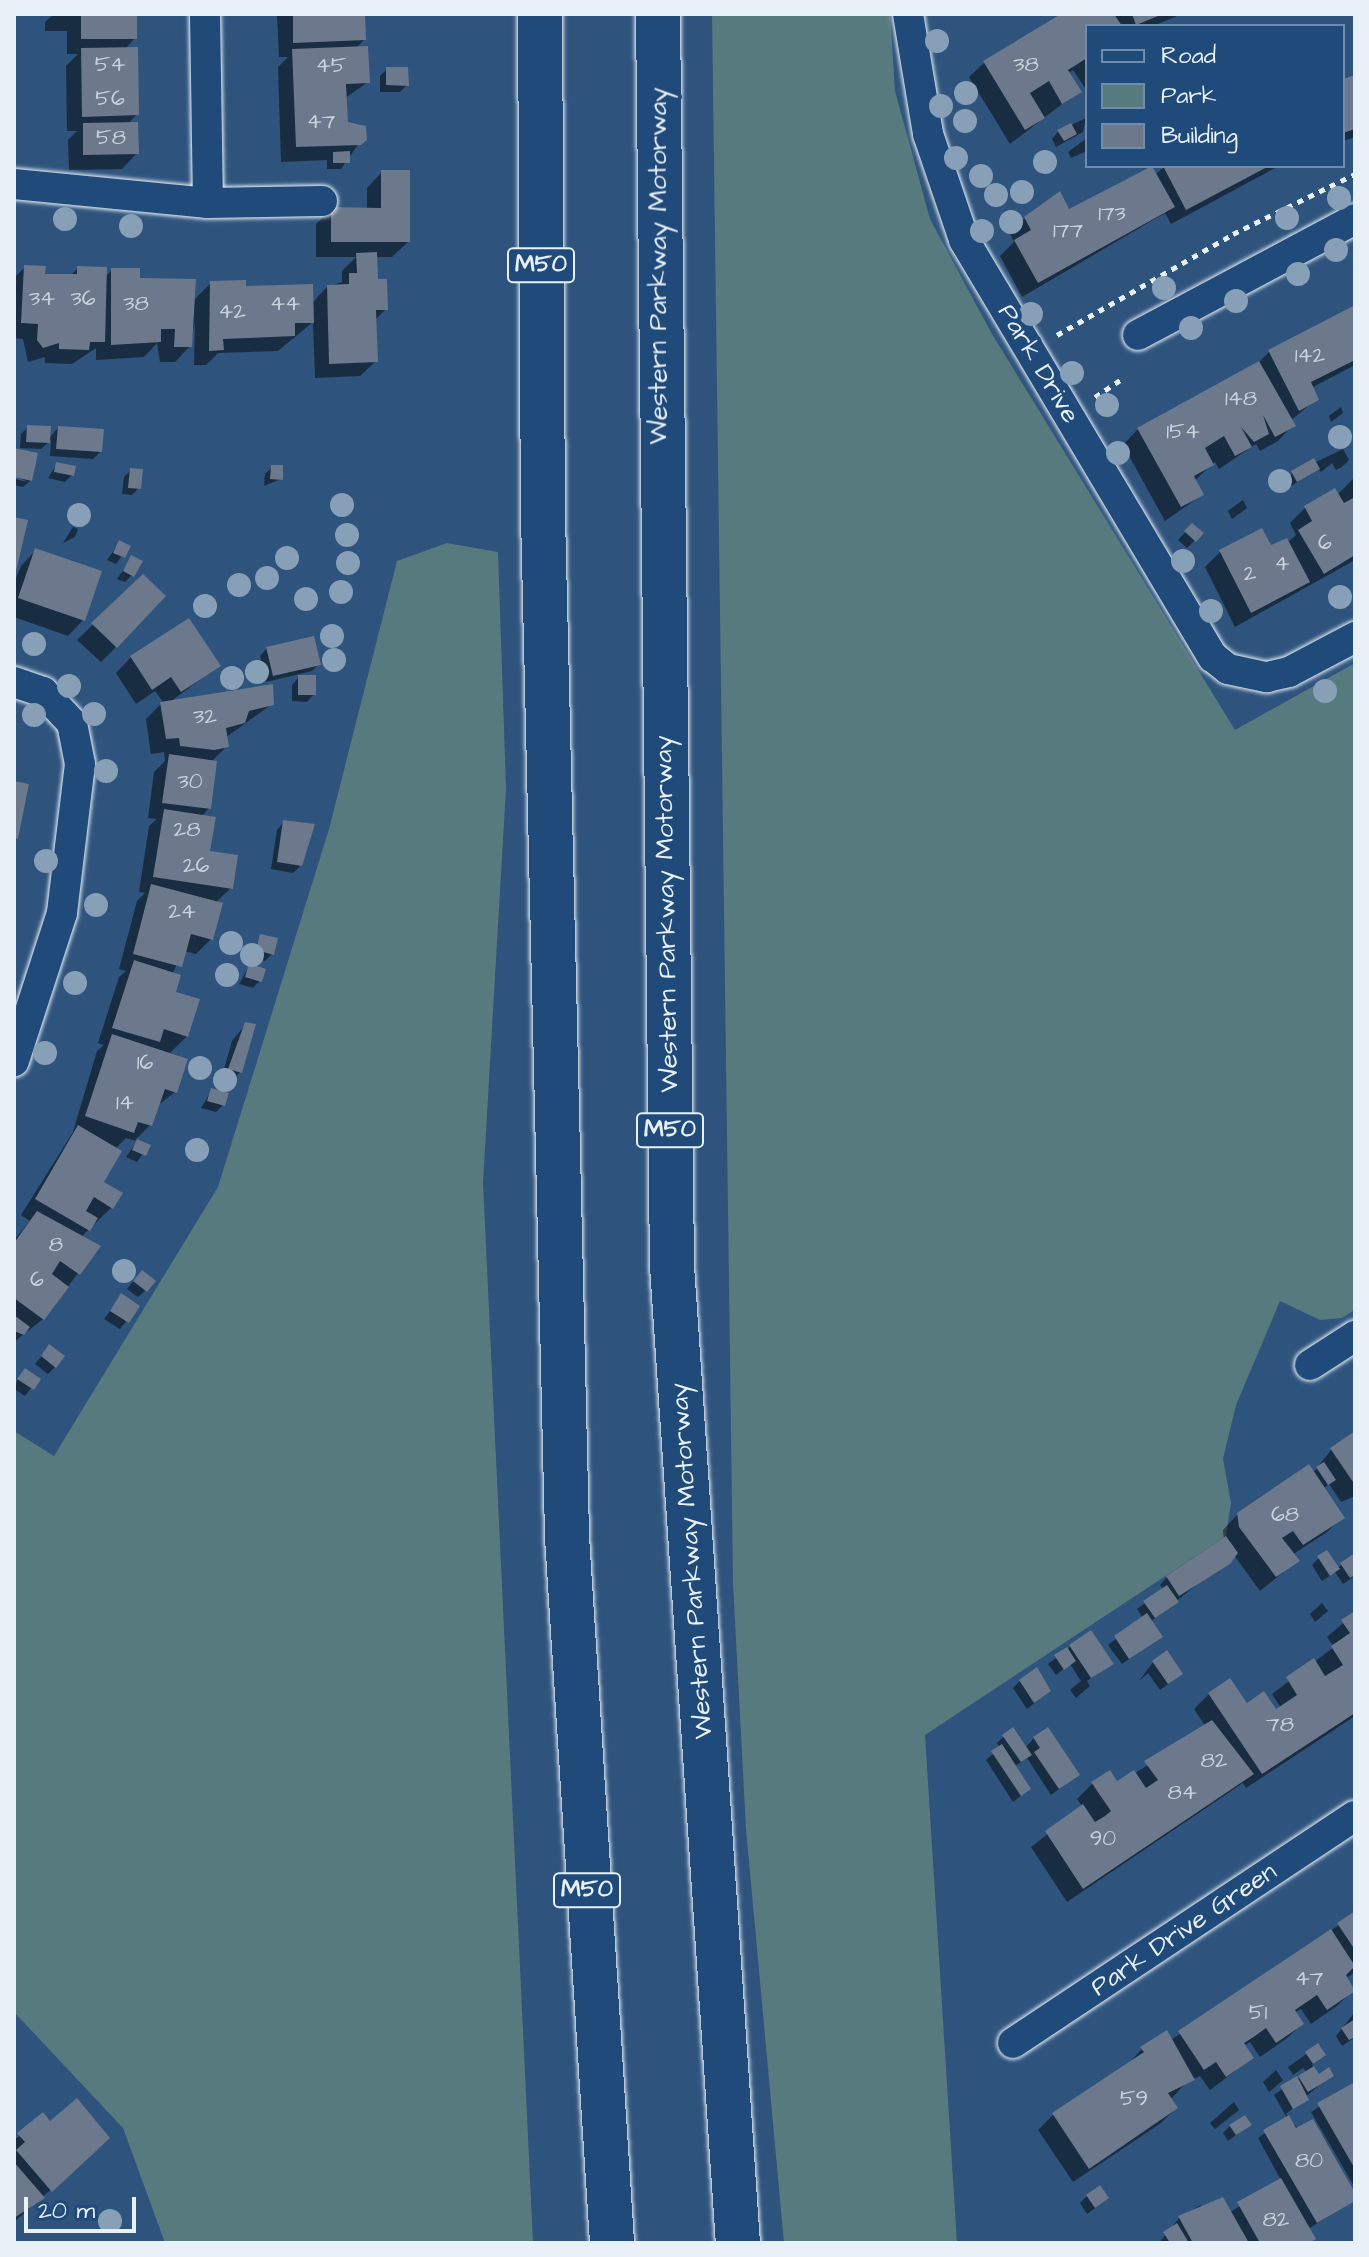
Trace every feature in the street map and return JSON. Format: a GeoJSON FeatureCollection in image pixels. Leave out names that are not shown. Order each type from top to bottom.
{"type":"FeatureCollection","features":[{"type":"Feature","properties":{"kind":"highway","name":"M50"},"geometry":{"type":"LineString","coordinates":[[540,14],[543,532],[567,1537],[612,2243]]}},
{"type":"Feature","properties":{"kind":"highway","name":"Western Parkway Motorway"},"geometry":{"type":"LineString","coordinates":[[658,14],[672,1266],[738,2243]]}},
{"type":"Feature","properties":{"kind":"street"},"geometry":{"type":"LineString","coordinates":[[205,14],[208,203]]}},
{"type":"Feature","properties":{"kind":"street","name":"Park Drive"},"geometry":{"type":"LineString","coordinates":[[908,14],[928,134],[964,240],[1213,657],[1244,675],[1267,677],[1289,672],[1355,637]]}},
{"type":"Feature","properties":{"kind":"street"},"geometry":{"type":"LineString","coordinates":[[14,184],[208,203],[322,201]]}},
{"type":"Feature","properties":{"kind":"street"},"geometry":{"type":"LineString","coordinates":[[1138,335],[1355,219]]}},
{"type":"Feature","properties":{"kind":"street"},"geometry":{"type":"LineString","coordinates":[[14,682],[43,692],[72,723],[78,736],[80,793],[62,913],[14,1061]]}},
{"type":"Feature","properties":{"kind":"street"},"geometry":{"type":"LineString","coordinates":[[1310,1365],[1355,1336]]}},
{"type":"Feature","properties":{"kind":"street","name":"Park Drive Green"},"geometry":{"type":"LineString","coordinates":[[1013,2043],[1355,1816]]}},
{"type":"Feature","properties":{"kind":"path"},"geometry":{"type":"LineString","coordinates":[[1057,336],[1226,238],[1355,174]]}},
{"type":"Feature","properties":{"kind":"path"},"geometry":{"type":"LineString","coordinates":[[1094,397],[1122,379]]}},
{"type":"Feature","properties":{"kind":"green space"},"geometry":{"type":"Polygon","coordinates":[[[712,14],[890,14],[895,91],[930,219],[992,334],[1235,730],[1355,663],[1355,1310],[1342,1318],[1320,1320],[1280,1301],[1236,1405],[1223,1459],[1231,1503],[1226,1536],[925,1735],[957,2243],[784,2243],[746,1829],[733,1583],[712,14]]]}},
{"type":"Feature","properties":{"kind":"green space"},"geometry":{"type":"Polygon","coordinates":[[[447,543],[498,552],[506,788],[483,1183],[533,2243],[165,2243],[123,2128],[14,2012],[14,1431],[54,1456],[218,1187],[329,829],[397,561],[447,543]]]}},
{"type":"Feature","properties":{"kind":"building"},"geometry":{"type":"Polygon","coordinates":[[[81,14],[137,14],[137,39],[81,39],[81,14]]]}},
{"type":"Feature","properties":{"kind":"building"},"geometry":{"type":"Polygon","coordinates":[[[293,14],[365,14],[366,40],[293,43],[293,14]]]}},
{"type":"Feature","properties":{"kind":"building"},"geometry":{"type":"Polygon","coordinates":[[[1061,14],[1114,14],[1121,24],[1085,24],[1085,59],[1068,70],[1082,92],[1062,104],[1049,81],[1030,93],[1045,118],[1025,130],[983,61],[1061,14]]]}},
{"type":"Feature","properties":{"kind":"building"},"geometry":{"type":"Polygon","coordinates":[[[1132,14],[1163,14],[1138,24],[1132,14]]]}},
{"type":"Feature","properties":{"kind":"building"},"geometry":{"type":"Polygon","coordinates":[[[368,46],[370,83],[346,84],[348,122],[366,126],[367,140],[361,145],[296,147],[292,49],[368,46]]]}},
{"type":"Feature","properties":{"kind":"building"},"geometry":{"type":"Polygon","coordinates":[[[138,47],[139,115],[82,117],[81,48],[138,47]]]}},
{"type":"Feature","properties":{"kind":"building"},"geometry":{"type":"Polygon","coordinates":[[[386,67],[408,67],[409,86],[386,85],[386,67]]]}},
{"type":"Feature","properties":{"kind":"building"},"geometry":{"type":"Polygon","coordinates":[[[1355,75],[1355,129],[1345,132],[1345,78],[1355,75]]]}},
{"type":"Feature","properties":{"kind":"building"},"geometry":{"type":"Polygon","coordinates":[[[138,122],[139,154],[83,155],[83,123],[138,122]]]}},
{"type":"Feature","properties":{"kind":"building"},"geometry":{"type":"Polygon","coordinates":[[[1071,123],[1077,134],[1064,141],[1057,130],[1071,123]]]}},
{"type":"Feature","properties":{"kind":"building"},"geometry":{"type":"Polygon","coordinates":[[[350,151],[350,163],[333,163],[333,152],[350,151]]]}},
{"type":"Feature","properties":{"kind":"building"},"geometry":{"type":"Polygon","coordinates":[[[1148,168],[1153,168],[1175,207],[1038,283],[1014,240],[1031,230],[1024,217],[1060,191],[1069,209],[1148,168]]]}},
{"type":"Feature","properties":{"kind":"building"},"geometry":{"type":"Polygon","coordinates":[[[1164,168],[1265,168],[1186,210],[1164,168]]]}},
{"type":"Feature","properties":{"kind":"building"},"geometry":{"type":"Polygon","coordinates":[[[381,170],[410,170],[410,242],[331,242],[331,207],[381,208],[381,170]]]}},
{"type":"Feature","properties":{"kind":"building"},"geometry":{"type":"Polygon","coordinates":[[[377,252],[378,279],[387,279],[388,310],[376,310],[378,362],[329,364],[327,285],[349,284],[349,273],[357,273],[356,253],[377,252]]]}},
{"type":"Feature","properties":{"kind":"building"},"geometry":{"type":"Polygon","coordinates":[[[24,265],[46,266],[45,274],[77,274],[77,266],[107,267],[105,342],[90,342],[89,350],[59,349],[59,343],[43,348],[37,340],[38,324],[21,323],[24,265]]]}},
{"type":"Feature","properties":{"kind":"building"},"geometry":{"type":"Polygon","coordinates":[[[111,268],[140,268],[140,278],[196,279],[192,347],[174,347],[175,329],[161,329],[161,342],[111,345],[111,268]]]}},
{"type":"Feature","properties":{"kind":"building"},"geometry":{"type":"Polygon","coordinates":[[[246,280],[246,286],[313,284],[314,323],[295,323],[295,336],[223,339],[224,350],[209,351],[210,281],[246,280]]]}},
{"type":"Feature","properties":{"kind":"building"},"geometry":{"type":"Polygon","coordinates":[[[1355,305],[1355,360],[1311,382],[1319,400],[1299,411],[1268,350],[1355,305]]]}},
{"type":"Feature","properties":{"kind":"building"},"geometry":{"type":"Polygon","coordinates":[[[1259,361],[1296,426],[1275,437],[1263,415],[1269,434],[1254,442],[1241,427],[1252,447],[1235,456],[1224,436],[1205,448],[1214,465],[1194,476],[1204,495],[1181,507],[1137,428],[1259,361]]]}},
{"type":"Feature","properties":{"kind":"building"},"geometry":{"type":"Polygon","coordinates":[[[27,425],[51,426],[50,443],[26,442],[27,425]]]}},
{"type":"Feature","properties":{"kind":"building"},"geometry":{"type":"Polygon","coordinates":[[[58,426],[104,429],[102,452],[56,449],[58,426]]]}},
{"type":"Feature","properties":{"kind":"building"},"geometry":{"type":"Polygon","coordinates":[[[14,448],[38,453],[32,481],[14,477],[14,448]]]}},
{"type":"Feature","properties":{"kind":"building"},"geometry":{"type":"Polygon","coordinates":[[[1314,458],[1320,469],[1297,482],[1291,471],[1314,458]]]}},
{"type":"Feature","properties":{"kind":"building"},"geometry":{"type":"Polygon","coordinates":[[[56,462],[76,466],[74,476],[54,472],[56,462]]]}},
{"type":"Feature","properties":{"kind":"building"},"geometry":{"type":"Polygon","coordinates":[[[271,465],[283,465],[283,480],[270,479],[271,465]]]}},
{"type":"Feature","properties":{"kind":"building"},"geometry":{"type":"Polygon","coordinates":[[[130,468],[143,469],[141,489],[128,488],[130,468]]]}},
{"type":"Feature","properties":{"kind":"building"},"geometry":{"type":"Polygon","coordinates":[[[1335,488],[1344,503],[1355,497],[1355,555],[1324,574],[1298,530],[1312,521],[1304,506],[1335,488]]]}},
{"type":"Feature","properties":{"kind":"building"},"geometry":{"type":"Polygon","coordinates":[[[14,517],[28,520],[15,576],[14,575],[14,517]]]}},
{"type":"Feature","properties":{"kind":"building"},"geometry":{"type":"Polygon","coordinates":[[[1192,523],[1204,533],[1196,542],[1184,531],[1192,523]]]}},
{"type":"Feature","properties":{"kind":"building"},"geometry":{"type":"Polygon","coordinates":[[[1262,528],[1271,545],[1287,538],[1310,582],[1251,613],[1219,550],[1262,528]]]}},
{"type":"Feature","properties":{"kind":"building"},"geometry":{"type":"Polygon","coordinates":[[[119,540],[131,546],[125,558],[113,553],[119,540]]]}},
{"type":"Feature","properties":{"kind":"building"},"geometry":{"type":"Polygon","coordinates":[[[35,548],[102,571],[85,621],[18,598],[35,548]]]}},
{"type":"Feature","properties":{"kind":"building"},"geometry":{"type":"Polygon","coordinates":[[[131,555],[143,561],[134,577],[123,571],[131,555]]]}},
{"type":"Feature","properties":{"kind":"building"},"geometry":{"type":"Polygon","coordinates":[[[143,574],[166,596],[117,648],[91,623],[143,574]]]}},
{"type":"Feature","properties":{"kind":"building"},"geometry":{"type":"Polygon","coordinates":[[[189,618],[221,666],[181,692],[171,677],[152,690],[130,656],[189,618]]]}},
{"type":"Feature","properties":{"kind":"building"},"geometry":{"type":"Polygon","coordinates":[[[314,636],[321,665],[273,676],[266,647],[314,636]]]}},
{"type":"Feature","properties":{"kind":"building"},"geometry":{"type":"Polygon","coordinates":[[[298,675],[316,675],[316,695],[298,695],[298,675]]]}},
{"type":"Feature","properties":{"kind":"building"},"geometry":{"type":"Polygon","coordinates":[[[273,684],[274,705],[249,711],[245,723],[226,728],[229,747],[214,750],[180,746],[179,738],[166,739],[160,702],[273,684]]]}},
{"type":"Feature","properties":{"kind":"building"},"geometry":{"type":"Polygon","coordinates":[[[169,754],[217,761],[211,809],[162,803],[169,754]]]}},
{"type":"Feature","properties":{"kind":"building"},"geometry":{"type":"Polygon","coordinates":[[[14,781],[29,784],[18,839],[14,838],[14,781]]]}},
{"type":"Feature","properties":{"kind":"building"},"geometry":{"type":"Polygon","coordinates":[[[164,809],[216,817],[210,851],[238,855],[233,889],[153,877],[164,809]]]}},
{"type":"Feature","properties":{"kind":"building"},"geometry":{"type":"Polygon","coordinates":[[[283,820],[315,824],[302,866],[277,862],[283,820]]]}},
{"type":"Feature","properties":{"kind":"building"},"geometry":{"type":"Polygon","coordinates":[[[151,884],[223,903],[213,940],[191,934],[182,967],[133,954],[151,884]]]}},
{"type":"Feature","properties":{"kind":"building"},"geometry":{"type":"Polygon","coordinates":[[[260,934],[278,938],[274,955],[256,950],[260,934]]]}},
{"type":"Feature","properties":{"kind":"building"},"geometry":{"type":"Polygon","coordinates":[[[134,960],[181,975],[176,992],[200,999],[188,1037],[164,1029],[160,1042],[112,1028],[134,960]]]}},
{"type":"Feature","properties":{"kind":"building"},"geometry":{"type":"Polygon","coordinates":[[[249,963],[266,969],[262,982],[245,977],[249,963]]]}},
{"type":"Feature","properties":{"kind":"building"},"geometry":{"type":"Polygon","coordinates":[[[245,1022],[256,1024],[242,1073],[228,1069],[245,1022]]]}},
{"type":"Feature","properties":{"kind":"building"},"geometry":{"type":"Polygon","coordinates":[[[112,1034],[188,1059],[177,1093],[165,1089],[152,1126],[138,1122],[134,1133],[85,1116],[112,1034]]]}},
{"type":"Feature","properties":{"kind":"building"},"geometry":{"type":"Polygon","coordinates":[[[211,1088],[229,1093],[225,1106],[207,1101],[211,1088]]]}},
{"type":"Feature","properties":{"kind":"building"},"geometry":{"type":"Polygon","coordinates":[[[78,1125],[122,1151],[104,1182],[123,1193],[113,1209],[94,1197],[86,1211],[98,1218],[90,1231],[35,1199],[78,1125]]]}},
{"type":"Feature","properties":{"kind":"building"},"geometry":{"type":"Polygon","coordinates":[[[137,1139],[151,1145],[146,1156],[132,1150],[137,1139]]]}},
{"type":"Feature","properties":{"kind":"building"},"geometry":{"type":"Polygon","coordinates":[[[37,1211],[101,1246],[80,1275],[60,1261],[52,1274],[69,1287],[44,1320],[14,1298],[14,1243],[37,1211]]]}},
{"type":"Feature","properties":{"kind":"building"},"geometry":{"type":"Polygon","coordinates":[[[142,1270],[156,1281],[147,1292],[133,1281],[142,1270]]]}},
{"type":"Feature","properties":{"kind":"building"},"geometry":{"type":"Polygon","coordinates":[[[121,1293],[140,1306],[129,1323],[110,1311],[121,1293]]]}},
{"type":"Feature","properties":{"kind":"building"},"geometry":{"type":"Polygon","coordinates":[[[14,1315],[30,1327],[24,1335],[14,1331],[14,1315]]]}},
{"type":"Feature","properties":{"kind":"building"},"geometry":{"type":"Polygon","coordinates":[[[49,1344],[65,1356],[56,1368],[41,1356],[49,1344]]]}},
{"type":"Feature","properties":{"kind":"building"},"geometry":{"type":"Polygon","coordinates":[[[25,1368],[41,1379],[34,1390],[17,1379],[25,1368]]]}},
{"type":"Feature","properties":{"kind":"building"},"geometry":{"type":"Polygon","coordinates":[[[1355,1431],[1355,1485],[1330,1448],[1355,1431]]]}},
{"type":"Feature","properties":{"kind":"building"},"geometry":{"type":"Polygon","coordinates":[[[1324,1462],[1336,1480],[1328,1485],[1316,1467],[1324,1462]]]}},
{"type":"Feature","properties":{"kind":"building"},"geometry":{"type":"Polygon","coordinates":[[[1309,1464],[1345,1518],[1303,1545],[1293,1531],[1282,1538],[1300,1561],[1276,1577],[1239,1527],[1237,1513],[1309,1464]]]}},
{"type":"Feature","properties":{"kind":"building"},"geometry":{"type":"Polygon","coordinates":[[[1226,1536],[1238,1553],[1230,1564],[1179,1596],[1166,1576],[1226,1536]]]}},
{"type":"Feature","properties":{"kind":"building"},"geometry":{"type":"Polygon","coordinates":[[[1327,1550],[1340,1569],[1330,1576],[1317,1556],[1327,1550]]]}},
{"type":"Feature","properties":{"kind":"building"},"geometry":{"type":"Polygon","coordinates":[[[1355,1553],[1355,1575],[1350,1578],[1340,1563],[1355,1553]]]}},
{"type":"Feature","properties":{"kind":"building"},"geometry":{"type":"Polygon","coordinates":[[[1167,1585],[1179,1602],[1155,1618],[1143,1601],[1167,1585]]]}},
{"type":"Feature","properties":{"kind":"building"},"geometry":{"type":"Polygon","coordinates":[[[1355,1611],[1355,1713],[1262,1774],[1208,1693],[1230,1678],[1247,1703],[1264,1691],[1276,1709],[1297,1695],[1286,1677],[1314,1658],[1325,1676],[1343,1665],[1331,1646],[1350,1633],[1341,1620],[1355,1611]]]}},
{"type":"Feature","properties":{"kind":"building"},"geometry":{"type":"Polygon","coordinates":[[[1147,1613],[1163,1637],[1129,1659],[1114,1636],[1147,1613]]]}},
{"type":"Feature","properties":{"kind":"building"},"geometry":{"type":"Polygon","coordinates":[[[1091,1630],[1114,1664],[1091,1678],[1069,1645],[1091,1630]]]}},
{"type":"Feature","properties":{"kind":"building"},"geometry":{"type":"Polygon","coordinates":[[[1067,1647],[1076,1661],[1064,1670],[1054,1655],[1067,1647]]]}},
{"type":"Feature","properties":{"kind":"building"},"geometry":{"type":"Polygon","coordinates":[[[1167,1650],[1183,1674],[1168,1684],[1152,1661],[1167,1650]]]}},
{"type":"Feature","properties":{"kind":"building"},"geometry":{"type":"Polygon","coordinates":[[[1037,1667],[1051,1691],[1034,1703],[1019,1680],[1037,1667]]]}},
{"type":"Feature","properties":{"kind":"building"},"geometry":{"type":"Polygon","coordinates":[[[1212,1720],[1254,1774],[1083,1889],[1045,1831],[1083,1804],[1095,1822],[1105,1816],[1111,1811],[1091,1782],[1110,1770],[1117,1781],[1134,1770],[1146,1788],[1158,1780],[1144,1761],[1212,1720]]]}},
{"type":"Feature","properties":{"kind":"building"},"geometry":{"type":"Polygon","coordinates":[[[1013,1727],[1032,1755],[1021,1762],[1002,1735],[1013,1727]]]}},
{"type":"Feature","properties":{"kind":"building"},"geometry":{"type":"Polygon","coordinates":[[[1048,1727],[1080,1775],[1059,1789],[1034,1752],[1040,1748],[1033,1737],[1048,1727]]]}},
{"type":"Feature","properties":{"kind":"building"},"geometry":{"type":"Polygon","coordinates":[[[1002,1744],[1031,1789],[1021,1796],[991,1751],[1002,1744]]]}},
{"type":"Feature","properties":{"kind":"building"},"geometry":{"type":"Polygon","coordinates":[[[1355,1911],[1355,1950],[1337,1923],[1355,1911]]]}},
{"type":"Feature","properties":{"kind":"building"},"geometry":{"type":"Polygon","coordinates":[[[1331,1929],[1355,1966],[1346,1975],[1355,1991],[1327,2010],[1317,1995],[1295,2010],[1304,2024],[1276,2043],[1266,2028],[1244,2043],[1254,2058],[1226,2077],[1216,2062],[1204,2070],[1178,2031],[1331,1929]]]}},
{"type":"Feature","properties":{"kind":"building"},"geometry":{"type":"Polygon","coordinates":[[[1355,2019],[1355,2037],[1349,2040],[1341,2028],[1355,2019]]]}},
{"type":"Feature","properties":{"kind":"building"},"geometry":{"type":"Polygon","coordinates":[[[1167,2030],[1195,2080],[1168,2093],[1178,2108],[1089,2169],[1052,2113],[1144,2052],[1140,2047],[1167,2030]]]}},
{"type":"Feature","properties":{"kind":"building"},"geometry":{"type":"Polygon","coordinates":[[[1318,2043],[1326,2055],[1313,2064],[1305,2052],[1318,2043]]]}},
{"type":"Feature","properties":{"kind":"building"},"geometry":{"type":"Polygon","coordinates":[[[1314,2066],[1319,2074],[1329,2067],[1334,2076],[1308,2092],[1298,2076],[1314,2066]]]}},
{"type":"Feature","properties":{"kind":"building"},"geometry":{"type":"Polygon","coordinates":[[[1297,2076],[1309,2100],[1293,2109],[1280,2086],[1297,2076]]]}},
{"type":"Feature","properties":{"kind":"building"},"geometry":{"type":"Polygon","coordinates":[[[1355,2082],[1355,2169],[1317,2103],[1355,2082]]]}},
{"type":"Feature","properties":{"kind":"building"},"geometry":{"type":"Polygon","coordinates":[[[77,2098],[110,2138],[52,2192],[16,2150],[25,2142],[17,2133],[43,2112],[50,2121],[77,2098]]]}},
{"type":"Feature","properties":{"kind":"building"},"geometry":{"type":"Polygon","coordinates":[[[1245,2115],[1252,2125],[1236,2135],[1229,2125],[1245,2115]]]}},
{"type":"Feature","properties":{"kind":"building"},"geometry":{"type":"Polygon","coordinates":[[[1289,2115],[1296,2128],[1313,2119],[1355,2193],[1355,2201],[1317,2223],[1263,2130],[1289,2115]]]}},
{"type":"Feature","properties":{"kind":"building"},"geometry":{"type":"Polygon","coordinates":[[[14,2162],[45,2198],[14,2218],[14,2162]]]}},
{"type":"Feature","properties":{"kind":"building"},"geometry":{"type":"Polygon","coordinates":[[[1281,2178],[1316,2239],[1309,2243],[1260,2243],[1237,2202],[1281,2178]]]}},
{"type":"Feature","properties":{"kind":"building"},"geometry":{"type":"Polygon","coordinates":[[[1100,2185],[1109,2198],[1095,2208],[1086,2195],[1100,2185]]]}},
{"type":"Feature","properties":{"kind":"building"},"geometry":{"type":"Polygon","coordinates":[[[1223,2197],[1249,2243],[1193,2243],[1178,2216],[1223,2197]]]}},
{"type":"Feature","properties":{"kind":"building"},"geometry":{"type":"Polygon","coordinates":[[[1177,2223],[1189,2243],[1170,2243],[1163,2232],[1177,2223]]]}}]}
